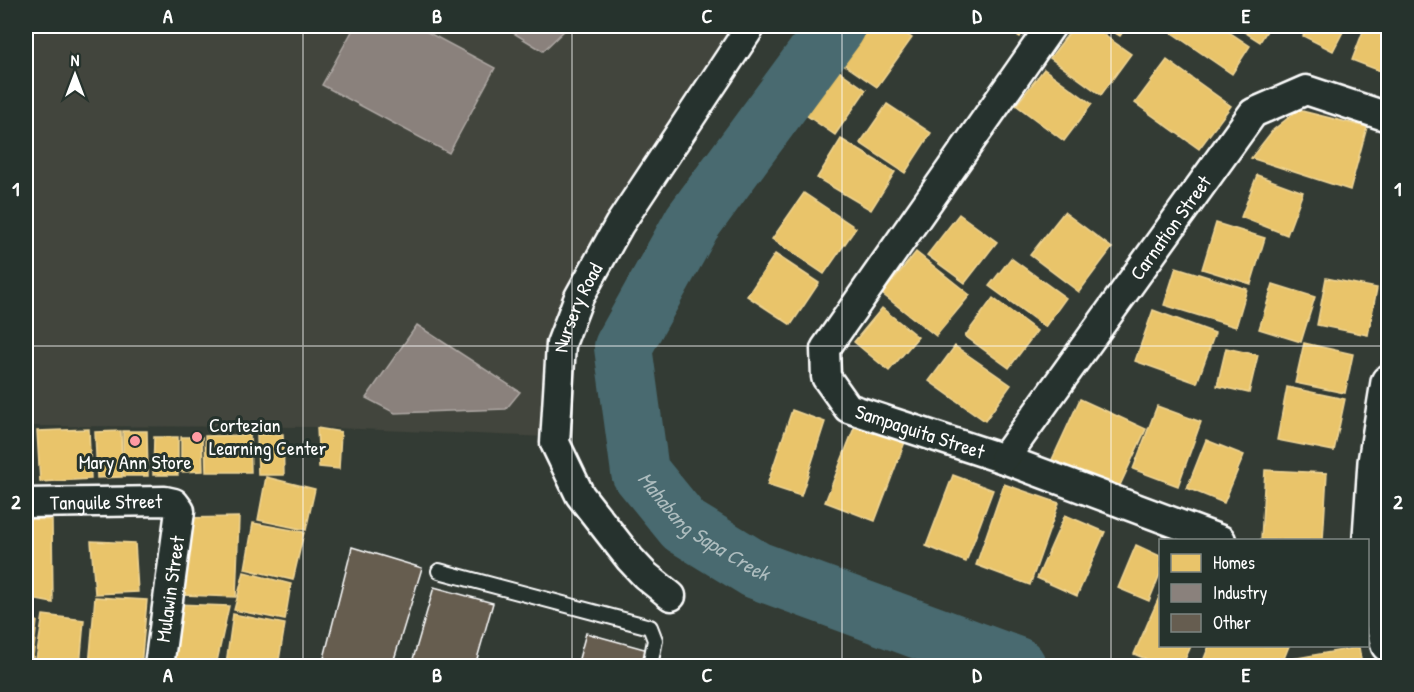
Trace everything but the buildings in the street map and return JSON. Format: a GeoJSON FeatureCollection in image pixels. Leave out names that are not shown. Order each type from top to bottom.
{"type":"FeatureCollection","features":[{"type":"Feature","properties":{"kind":"street","name":"Nursery Road"},"geometry":{"type":"LineString","coordinates":[[671,596],[645,575],[630,559],[580,495],[555,443],[561,345],[579,297],[619,225],[751,26]]}},
{"type":"Feature","properties":{"kind":"street","name":"Sampaguita Street"},"geometry":{"type":"LineString","coordinates":[[1051,26],[825,349],[826,377],[848,408],[1004,459],[1218,539]]}},
{"type":"Feature","properties":{"kind":"street","name":"Carnation Street"},"geometry":{"type":"LineString","coordinates":[[1004,459],[1253,113],[1306,90],[1389,117]]}},
{"type":"Feature","properties":{"kind":"street"},"geometry":{"type":"LineString","coordinates":[[1369,551],[1375,462],[1389,382]]}},
{"type":"Feature","properties":{"kind":"street","name":"Tanguile Street"},"geometry":{"type":"LineString","coordinates":[[26,503],[165,501],[174,503],[180,511]]}},
{"type":"Feature","properties":{"kind":"street","name":"Mulawin Street"},"geometry":{"type":"LineString","coordinates":[[159,666],[180,511]]}},
{"type":"Feature","properties":{"kind":"street"},"geometry":{"type":"LineString","coordinates":[[1369,566],[1389,564]]}},
{"type":"Feature","properties":{"kind":"street"},"geometry":{"type":"LineString","coordinates":[[1369,570],[1389,645]]}},
{"type":"Feature","properties":{"kind":"lane"},"geometry":{"type":"LineString","coordinates":[[439,571],[650,627],[655,640],[650,666]]}},
{"type":"Feature","properties":{"kind":"shaded area"},"geometry":{"type":"Polygon","coordinates":[[[26,26],[740,26],[595,248],[548,437],[312,427],[26,426],[26,26]]]}},
{"type":"Feature","properties":{"kind":"waterway","name":"Mahabang Sapa Creek"},"geometry":{"type":"LineString","coordinates":[[837,26],[692,223],[623,347],[640,472],[684,526],[756,570],[1017,666]]}},
{"type":"Feature","properties":{"kind":"place","name":"Cortezian Learning Center"},"geometry":{"type":"Point","coordinates":[197,437]}},
{"type":"Feature","properties":{"kind":"place","name":"Mary Ann Store"},"geometry":{"type":"Point","coordinates":[135,441]}}]}
